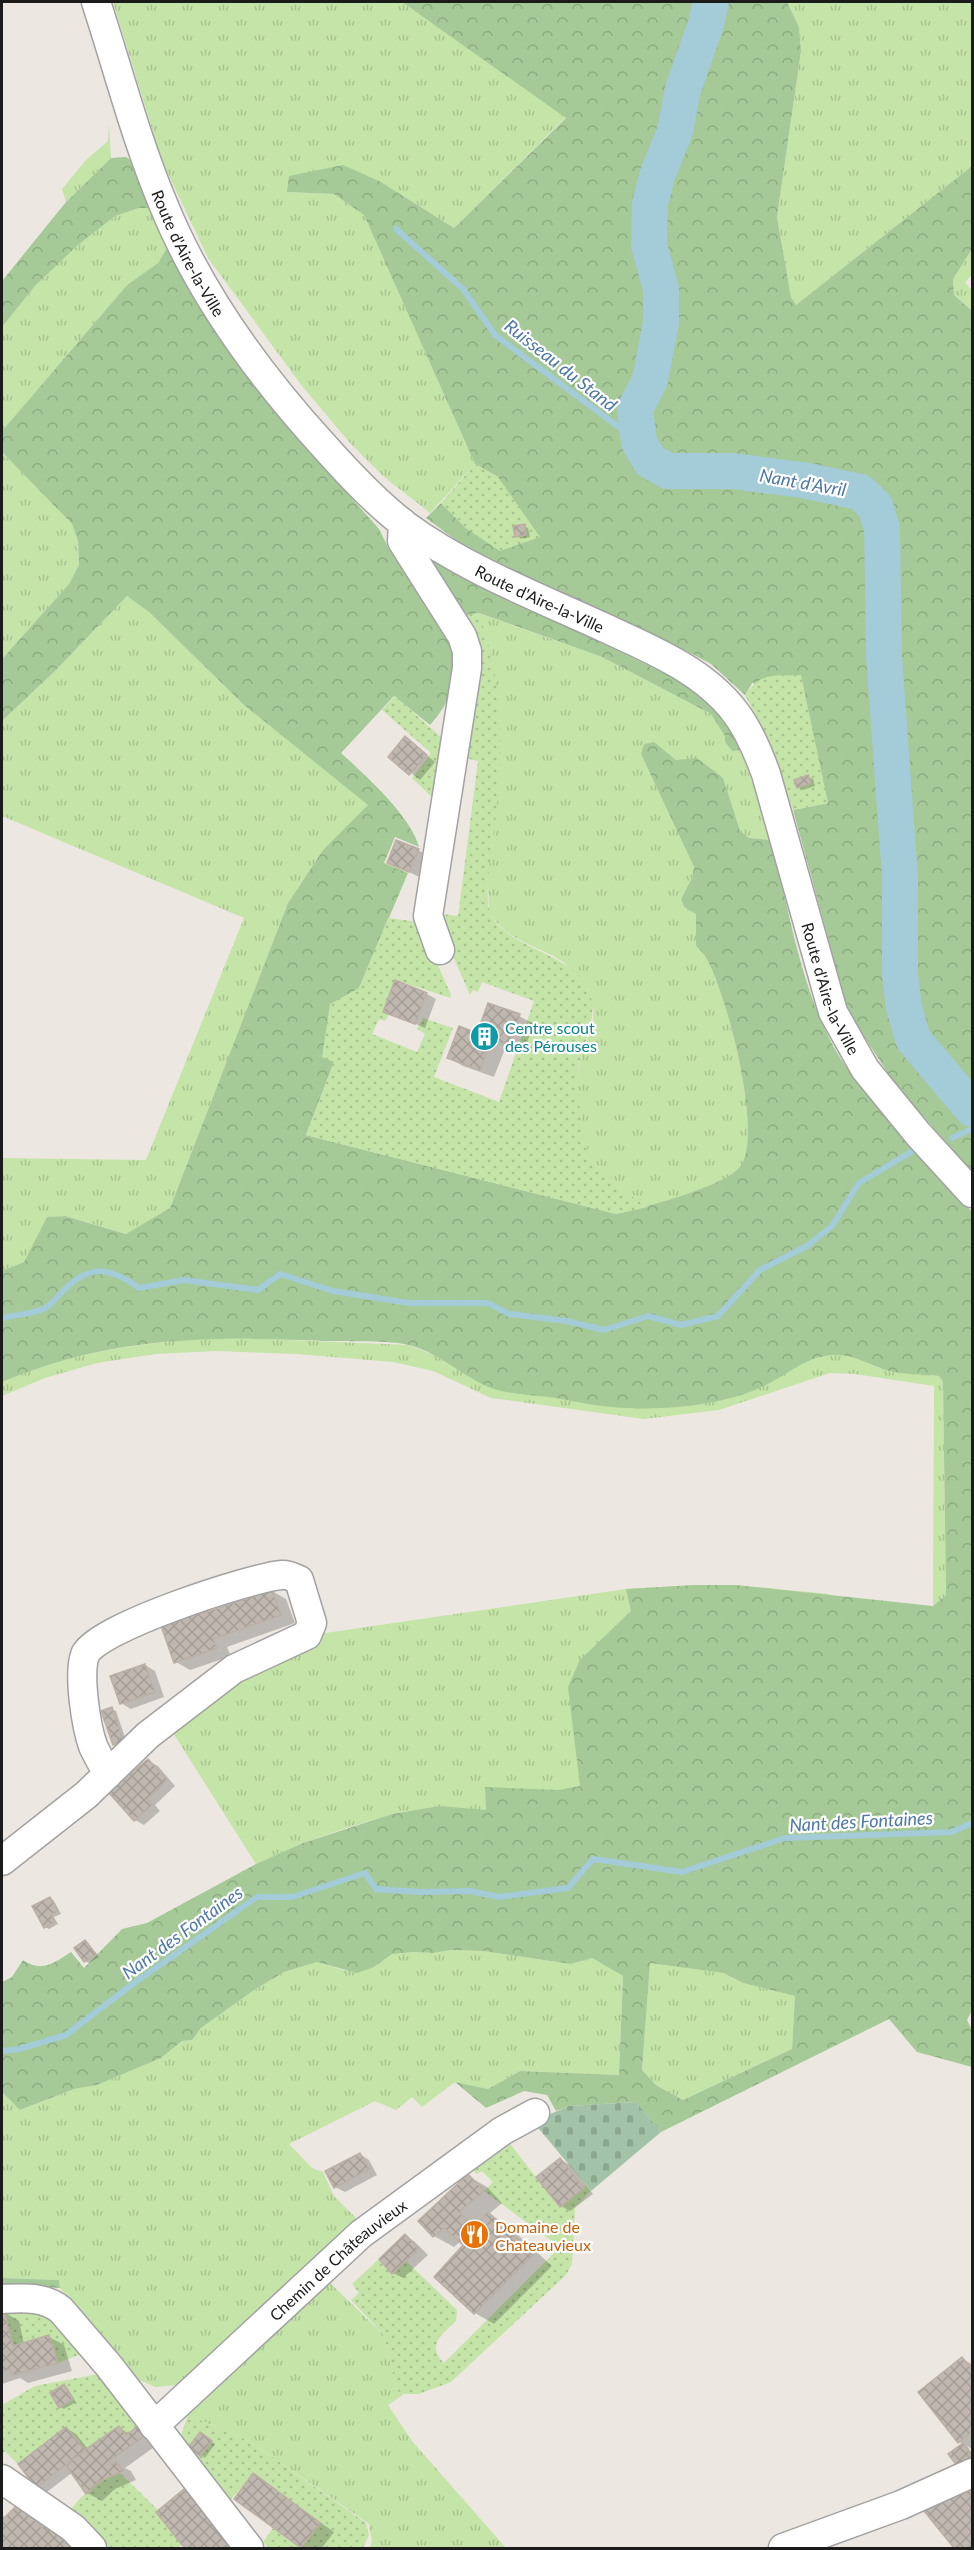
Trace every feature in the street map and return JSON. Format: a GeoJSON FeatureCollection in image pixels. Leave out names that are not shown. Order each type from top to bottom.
{"type":"FeatureCollection","features":[{"type":"Feature","properties":{"kind":"street","name":"Route d'Aire-la-Ville"},"geometry":{"type":"LineString","coordinates":[[96,2],[151,175],[165,209],[203,283],[237,337],[311,432],[375,500],[433,545],[633,640],[682,666],[712,688],[735,711],[753,742],[766,774],[833,1012],[865,1069],[918,1134],[972,1193]]}},
{"type":"Feature","properties":{"kind":"street"},"geometry":{"type":"LineString","coordinates":[[403,523],[402,541],[454,621],[467,651],[468,668],[428,916],[440,950]]}},
{"type":"Feature","properties":{"kind":"street"},"geometry":{"type":"LineString","coordinates":[[2,1861],[86,1795],[148,1736],[234,1669],[307,1635],[312,1623],[299,1580],[285,1574],[241,1583],[147,1618],[93,1642],[85,1654],[84,1698],[93,1747],[108,1774]]}},
{"type":"Feature","properties":{"kind":"street","name":"Chemin de Châteauvieux"},"geometry":{"type":"LineString","coordinates":[[154,2426],[362,2234],[502,2131],[535,2113]]}},
{"type":"Feature","properties":{"kind":"street"},"geometry":{"type":"LineString","coordinates":[[2,2299],[35,2299],[54,2305],[109,2366],[249,2548]]}},
{"type":"Feature","properties":{"kind":"street"},"geometry":{"type":"LineString","coordinates":[[783,2548],[901,2505],[972,2473]]}},
{"type":"Feature","properties":{"kind":"street"},"geometry":{"type":"LineString","coordinates":[[2,2479],[73,2528],[92,2548]]}},
{"type":"Feature","properties":{"kind":"green space"},"geometry":{"type":"Polygon","coordinates":[[[113,2],[402,2],[566,117],[454,228],[381,182],[287,192],[334,194],[364,215],[475,464],[430,513],[383,476],[350,443],[302,386],[208,258],[162,161],[113,2]]]}},
{"type":"Feature","properties":{"kind":"green space"},"geometry":{"type":"Polygon","coordinates":[[[402,2],[787,2],[799,27],[801,51],[777,217],[791,297],[796,305],[972,166],[972,249],[953,279],[954,295],[972,311],[972,1172],[895,1084],[856,1024],[846,1003],[793,810],[828,803],[753,682],[745,695],[711,664],[499,564],[456,540],[426,518],[441,503],[467,529],[498,477],[475,464],[364,215],[334,194],[287,192],[289,176],[343,165],[381,182],[454,228],[566,118],[402,2]]]}},
{"type":"Feature","properties":{"kind":"green space"},"geometry":{"type":"Polygon","coordinates":[[[787,2],[972,2],[972,166],[796,305],[791,297],[777,217],[801,51],[799,27],[787,2]]]}},
{"type":"Feature","properties":{"kind":"green space"},"geometry":{"type":"Polygon","coordinates":[[[109,123],[111,158],[66,202],[62,189],[86,160],[108,141],[109,123]]]}},
{"type":"Feature","properties":{"kind":"green space"},"geometry":{"type":"Polygon","coordinates":[[[126,157],[135,164],[151,208],[139,208],[115,216],[78,245],[35,286],[2,327],[2,281],[66,202],[111,158],[126,157]]]}},
{"type":"Feature","properties":{"kind":"green space"},"geometry":{"type":"Polygon","coordinates":[[[139,208],[151,208],[168,246],[158,263],[127,285],[2,431],[2,327],[35,286],[78,245],[115,216],[139,208]]]}},
{"type":"Feature","properties":{"kind":"green space"},"geometry":{"type":"Polygon","coordinates":[[[168,246],[216,331],[274,411],[379,529],[390,551],[419,554],[680,681],[715,711],[729,728],[741,750],[732,751],[711,714],[602,657],[479,613],[445,619],[456,651],[456,671],[447,700],[430,725],[394,696],[341,753],[397,809],[407,822],[419,847],[395,837],[384,863],[408,873],[359,988],[306,1135],[616,1214],[700,1189],[730,1175],[739,1168],[746,1152],[748,1127],[740,1063],[723,998],[705,956],[696,946],[696,914],[684,907],[681,899],[692,878],[694,867],[641,754],[644,744],[654,742],[676,760],[697,758],[723,778],[740,831],[749,838],[772,840],[804,974],[813,1001],[836,1051],[863,1088],[972,1212],[972,2010],[967,2020],[972,2030],[972,2067],[917,2052],[889,2019],[661,2132],[636,2102],[569,2106],[556,2111],[547,2095],[524,2091],[486,2108],[455,2082],[488,2089],[520,2071],[619,2075],[623,1976],[592,1958],[571,1964],[483,1951],[451,1950],[392,1954],[374,1967],[357,1973],[317,1962],[284,1972],[254,1990],[201,2028],[192,2040],[182,2041],[161,2058],[97,2085],[74,2089],[20,2110],[2,2092],[2,1982],[12,1977],[23,1960],[36,1966],[48,1965],[71,1952],[84,1968],[122,1929],[147,1923],[256,1864],[303,1843],[392,1814],[439,1806],[486,1810],[485,1787],[558,1790],[580,1786],[568,1687],[580,1660],[631,1611],[626,1589],[735,1585],[933,1606],[946,1595],[943,1382],[939,1376],[892,1372],[849,1356],[833,1355],[809,1361],[764,1386],[732,1398],[678,1407],[626,1408],[491,1388],[431,1354],[401,1343],[242,1339],[162,1342],[122,1347],[83,1355],[2,1382],[2,1271],[24,1262],[47,1217],[65,1216],[126,1234],[170,1208],[288,903],[323,850],[368,805],[244,705],[149,612],[127,596],[55,671],[2,721],[2,659],[69,584],[79,565],[78,541],[72,524],[2,452],[2,431],[127,285],[158,263],[168,246]],[[650,1963],[642,2070],[656,2085],[683,2100],[792,2049],[795,1996],[743,1983],[724,1973],[650,1963]]]}},
{"type":"Feature","properties":{"kind":"green space"},"geometry":{"type":"Polygon","coordinates":[[[972,249],[972,274],[965,283],[972,290],[972,311],[954,295],[953,279],[972,249]]]}},
{"type":"Feature","properties":{"kind":"green space"},"geometry":{"type":"Polygon","coordinates":[[[2,452],[72,524],[78,541],[79,566],[69,584],[2,659],[2,452]]]}},
{"type":"Feature","properties":{"kind":"green space"},"geometry":{"type":"Polygon","coordinates":[[[475,464],[498,477],[540,537],[500,551],[467,529],[441,503],[475,464]]]}},
{"type":"Feature","properties":{"kind":"green space"},"geometry":{"type":"Polygon","coordinates":[[[127,596],[149,612],[244,705],[369,805],[323,850],[288,903],[170,1208],[127,1234],[65,1216],[48,1217],[24,1262],[2,1271],[2,1158],[146,1160],[244,918],[2,816],[2,721],[55,671],[127,596]]]}},
{"type":"Feature","properties":{"kind":"green space"},"geometry":{"type":"Polygon","coordinates":[[[478,613],[602,657],[711,714],[726,736],[725,742],[732,751],[741,750],[772,840],[749,838],[739,831],[723,778],[676,760],[654,743],[641,754],[694,867],[692,878],[681,899],[684,907],[696,914],[696,946],[705,956],[722,998],[739,1063],[748,1127],[746,1152],[740,1168],[733,1174],[723,1180],[648,1207],[619,1188],[599,1171],[589,1156],[585,1144],[579,1114],[578,1071],[593,1018],[591,1004],[586,994],[563,962],[512,936],[495,921],[489,911],[478,613]]]}},
{"type":"Feature","properties":{"kind":"green space"},"geometry":{"type":"Polygon","coordinates":[[[478,613],[497,687],[500,737],[499,788],[489,870],[488,904],[493,918],[502,929],[563,963],[586,985],[592,1003],[592,1013],[579,1064],[578,1082],[585,1142],[597,1167],[617,1186],[648,1207],[616,1214],[306,1135],[334,1062],[322,1057],[330,1004],[359,988],[388,918],[419,922],[451,995],[450,998],[396,980],[383,1011],[389,1014],[385,1021],[379,1019],[372,1034],[417,1052],[425,1034],[417,1029],[423,1018],[453,1028],[434,1077],[499,1102],[534,1001],[482,982],[478,992],[473,990],[470,995],[434,913],[458,916],[478,761],[461,757],[461,616],[478,613]]]}},
{"type":"Feature","properties":{"kind":"green space"},"geometry":{"type":"Polygon","coordinates":[[[776,675],[801,675],[828,803],[793,810],[767,737],[745,695],[763,678],[776,675]]]}},
{"type":"Feature","properties":{"kind":"green space"},"geometry":{"type":"Polygon","coordinates":[[[395,696],[443,739],[438,803],[412,778],[431,753],[382,710],[395,696]]]}},
{"type":"Feature","properties":{"kind":"green space"},"geometry":{"type":"Polygon","coordinates":[[[196,1339],[266,1339],[408,1345],[434,1355],[491,1388],[625,1408],[667,1407],[732,1397],[764,1386],[800,1364],[823,1356],[838,1354],[854,1357],[887,1371],[939,1376],[943,1382],[946,1595],[933,1606],[934,1386],[855,1374],[830,1373],[719,1410],[644,1419],[491,1398],[433,1371],[393,1362],[297,1354],[216,1351],[156,1354],[97,1363],[45,1378],[2,1396],[2,1382],[74,1357],[121,1348],[196,1339]]]}},
{"type":"Feature","properties":{"kind":"green space"},"geometry":{"type":"Polygon","coordinates":[[[735,1585],[829,1594],[665,1843],[439,1806],[392,1814],[337,1831],[256,1864],[168,1725],[240,1672],[325,1633],[626,1589],[735,1585]]]}},
{"type":"Feature","properties":{"kind":"green space"},"geometry":{"type":"Polygon","coordinates":[[[451,1950],[483,1951],[571,1964],[592,1958],[623,1976],[619,2075],[520,2071],[488,2089],[455,2082],[422,2107],[412,2097],[396,2110],[375,2101],[289,2144],[312,2168],[323,2172],[334,2196],[359,2221],[178,2385],[155,2387],[135,2378],[60,2288],[59,2280],[2,2278],[2,2092],[21,2110],[74,2089],[97,2085],[161,2058],[182,2041],[192,2040],[201,2028],[254,1990],[284,1972],[317,1962],[343,1970],[374,1967],[392,1954],[451,1950]]]}},
{"type":"Feature","properties":{"kind":"green space"},"geometry":{"type":"Polygon","coordinates":[[[650,1962],[724,1973],[743,1983],[795,1996],[792,2049],[683,2100],[656,2085],[642,2070],[650,1962]]]}},
{"type":"Feature","properties":{"kind":"green space"},"geometry":{"type":"Polygon","coordinates":[[[636,2102],[661,2132],[591,2191],[539,2129],[539,2119],[569,2106],[636,2102]]]}},
{"type":"Feature","properties":{"kind":"green space"},"geometry":{"type":"Polygon","coordinates":[[[508,2141],[559,2207],[586,2185],[591,2191],[575,2208],[572,2264],[566,2275],[451,2382],[419,2394],[404,2394],[397,2391],[384,2335],[351,2300],[359,2293],[352,2284],[379,2259],[392,2274],[406,2261],[457,2310],[456,2321],[441,2335],[436,2345],[436,2351],[444,2363],[560,2247],[484,2191],[493,2182],[482,2171],[476,2174],[471,2165],[508,2141]]]}},
{"type":"Feature","properties":{"kind":"green space"},"geometry":{"type":"Polygon","coordinates":[[[2,2278],[59,2280],[60,2288],[2,2286],[2,2278]]]}},
{"type":"Feature","properties":{"kind":"green space"},"geometry":{"type":"Polygon","coordinates":[[[327,2280],[384,2335],[397,2391],[404,2394],[388,2405],[412,2441],[506,2548],[369,2548],[372,2539],[369,2524],[251,2442],[188,2415],[327,2280]]]}},
{"type":"Feature","properties":{"kind":"green space"},"geometry":{"type":"Polygon","coordinates":[[[4,2311],[40,2312],[81,2354],[58,2363],[49,2335],[13,2346],[4,2311]]]}},
{"type":"Feature","properties":{"kind":"green space"},"geometry":{"type":"Polygon","coordinates":[[[98,2374],[140,2425],[126,2435],[119,2426],[85,2450],[66,2427],[18,2464],[6,2452],[2,2452],[2,2405],[35,2386],[98,2374]]]}},
{"type":"Feature","properties":{"kind":"green space"},"geometry":{"type":"Polygon","coordinates":[[[188,2415],[251,2442],[366,2523],[369,2535],[363,2548],[301,2548],[320,2523],[254,2473],[225,2506],[182,2448],[181,2435],[188,2415]]]}},
{"type":"Feature","properties":{"kind":"green space"},"geometry":{"type":"Polygon","coordinates":[[[120,2473],[158,2510],[156,2512],[182,2545],[178,2548],[110,2548],[97,2533],[69,2512],[92,2488],[120,2473]]]}},
{"type":"Feature","properties":{"kind":"green space"},"geometry":{"type":"Polygon","coordinates":[[[273,2528],[300,2548],[269,2548],[263,2542],[273,2528]]]}},
{"type":"Feature","properties":{"kind":"building"},"geometry":{"type":"Polygon","coordinates":[[[524,524],[526,535],[515,537],[513,526],[524,524]]]}},
{"type":"Feature","properties":{"kind":"building"},"geometry":{"type":"Polygon","coordinates":[[[405,736],[427,755],[409,775],[388,757],[405,736]]]}},
{"type":"Feature","properties":{"kind":"building"},"geometry":{"type":"Polygon","coordinates":[[[808,775],[811,783],[797,788],[794,780],[808,775]]]}},
{"type":"Feature","properties":{"kind":"building"},"geometry":{"type":"Polygon","coordinates":[[[396,840],[419,849],[409,872],[387,863],[396,840]]]}},
{"type":"Feature","properties":{"kind":"building"},"geometry":{"type":"Polygon","coordinates":[[[395,980],[427,993],[415,1024],[383,1012],[395,980]]]}},
{"type":"Feature","properties":{"kind":"building","name":"Centre scout des Pérouses"},"geometry":{"type":"Polygon","coordinates":[[[488,1003],[520,1014],[509,1046],[491,1039],[480,1070],[447,1058],[459,1026],[477,1033],[488,1003]]]}},
{"type":"Feature","properties":{"kind":"building"},"geometry":{"type":"Polygon","coordinates":[[[272,1589],[281,1615],[213,1639],[217,1648],[174,1663],[159,1620],[201,1605],[204,1613],[272,1589]]]}},
{"type":"Feature","properties":{"kind":"building"},"geometry":{"type":"Polygon","coordinates":[[[145,1664],[155,1692],[120,1704],[110,1676],[145,1664]]]}},
{"type":"Feature","properties":{"kind":"building"},"geometry":{"type":"Polygon","coordinates":[[[112,1707],[123,1741],[113,1745],[101,1711],[112,1707]]]}},
{"type":"Feature","properties":{"kind":"building"},"geometry":{"type":"Polygon","coordinates":[[[148,1759],[167,1780],[147,1799],[152,1805],[134,1821],[109,1793],[114,1788],[111,1785],[128,1770],[131,1773],[148,1759]]]}},
{"type":"Feature","properties":{"kind":"building"},"geometry":{"type":"Polygon","coordinates":[[[50,1897],[58,1911],[51,1915],[55,1922],[44,1928],[32,1906],[50,1897]]]}},
{"type":"Feature","properties":{"kind":"building"},"geometry":{"type":"Polygon","coordinates":[[[85,1940],[96,1954],[84,1962],[74,1948],[85,1940]]]}},
{"type":"Feature","properties":{"kind":"building"},"geometry":{"type":"Polygon","coordinates":[[[360,2153],[369,2169],[334,2188],[325,2171],[360,2153]]]}},
{"type":"Feature","properties":{"kind":"building"},"geometry":{"type":"Polygon","coordinates":[[[560,2158],[584,2188],[560,2207],[536,2177],[560,2158]]]}},
{"type":"Feature","properties":{"kind":"building"},"geometry":{"type":"Polygon","coordinates":[[[468,2174],[484,2191],[459,2212],[474,2228],[488,2212],[534,2254],[474,2314],[434,2277],[463,2245],[444,2228],[433,2237],[418,2221],[468,2174]]]}},
{"type":"Feature","properties":{"kind":"building"},"geometry":{"type":"Polygon","coordinates":[[[405,2234],[419,2249],[392,2274],[379,2259],[405,2234]]]}},
{"type":"Feature","properties":{"kind":"building"},"geometry":{"type":"Polygon","coordinates":[[[4,2310],[13,2346],[49,2335],[58,2363],[12,2375],[10,2369],[2,2372],[2,2311],[4,2310]]]}},
{"type":"Feature","properties":{"kind":"building"},"geometry":{"type":"Polygon","coordinates":[[[962,2357],[972,2370],[972,2431],[958,2443],[918,2392],[962,2357]]]}},
{"type":"Feature","properties":{"kind":"building"},"geometry":{"type":"Polygon","coordinates":[[[64,2384],[73,2399],[59,2408],[50,2393],[64,2384]]]}},
{"type":"Feature","properties":{"kind":"building"},"geometry":{"type":"Polygon","coordinates":[[[140,2425],[147,2434],[109,2461],[112,2464],[116,2461],[123,2471],[100,2481],[86,2494],[65,2464],[119,2426],[126,2435],[140,2425]]]}},
{"type":"Feature","properties":{"kind":"building"},"geometry":{"type":"Polygon","coordinates":[[[66,2427],[85,2450],[36,2488],[18,2464],[66,2427]]]}},
{"type":"Feature","properties":{"kind":"building"},"geometry":{"type":"Polygon","coordinates":[[[200,2432],[212,2441],[200,2456],[188,2448],[200,2432]]]}},
{"type":"Feature","properties":{"kind":"building"},"geometry":{"type":"Polygon","coordinates":[[[963,2443],[972,2455],[972,2462],[961,2471],[948,2454],[963,2443]]]}},
{"type":"Feature","properties":{"kind":"building"},"geometry":{"type":"Polygon","coordinates":[[[253,2473],[320,2523],[301,2548],[234,2499],[253,2473]]]}},
{"type":"Feature","properties":{"kind":"building"},"geometry":{"type":"Polygon","coordinates":[[[972,2487],[972,2548],[954,2548],[924,2511],[972,2487]]]}},
{"type":"Feature","properties":{"kind":"building"},"geometry":{"type":"Polygon","coordinates":[[[184,2489],[233,2548],[185,2548],[182,2545],[156,2512],[184,2489]]]}},
{"type":"Feature","properties":{"kind":"building"},"geometry":{"type":"Polygon","coordinates":[[[19,2503],[42,2528],[48,2522],[74,2548],[2,2548],[2,2517],[3,2519],[19,2503]]]}},
{"type":"Feature","properties":{"kind":"waterway","name":"Nant d'Avril"},"geometry":{"type":"LineString","coordinates":[[711,2],[706,24],[683,89],[675,131],[657,176],[650,204],[649,245],[661,289],[661,323],[650,380],[635,409],[639,442],[650,461],[668,471],[733,471],[802,480],[860,492],[875,506],[882,528],[884,656],[900,877],[900,975],[904,1007],[913,1039],[972,1109]]}},
{"type":"Feature","properties":{"kind":"waterway","name":"Ruisseau du Stand"},"geometry":{"type":"LineString","coordinates":[[396,229],[463,289],[495,335],[639,442]]}},
{"type":"Feature","properties":{"kind":"waterway"},"geometry":{"type":"LineString","coordinates":[[952,1138],[972,1129]]}},
{"type":"Feature","properties":{"kind":"waterway"},"geometry":{"type":"LineString","coordinates":[[2,1318],[46,1308],[74,1281],[83,1275],[101,1271],[119,1276],[139,1288],[184,1280],[258,1290],[280,1274],[333,1291],[409,1303],[488,1303],[509,1314],[567,1321],[604,1330],[648,1316],[681,1325],[718,1316],[760,1270],[807,1246],[832,1226],[859,1183],[911,1152]]}},
{"type":"Feature","properties":{"kind":"waterway","name":"Nant des Fontaines"},"geometry":{"type":"LineString","coordinates":[[2,2051],[19,2049],[66,2035],[130,1986],[257,1897],[292,1897],[365,1873],[376,1889],[420,1892],[470,1891],[499,1897],[568,1888],[593,1859],[682,1872],[785,1838],[952,1832],[972,1823]]}},
{"type":"Feature","properties":{"kind":"place","name":"Centre scout des Pérouses"},"geometry":{"type":"Point","coordinates":[484,1036]}},
{"type":"Feature","properties":{"kind":"place","name":"Domaine de Chateauvieux"},"geometry":{"type":"Point","coordinates":[474,2235]}}]}
